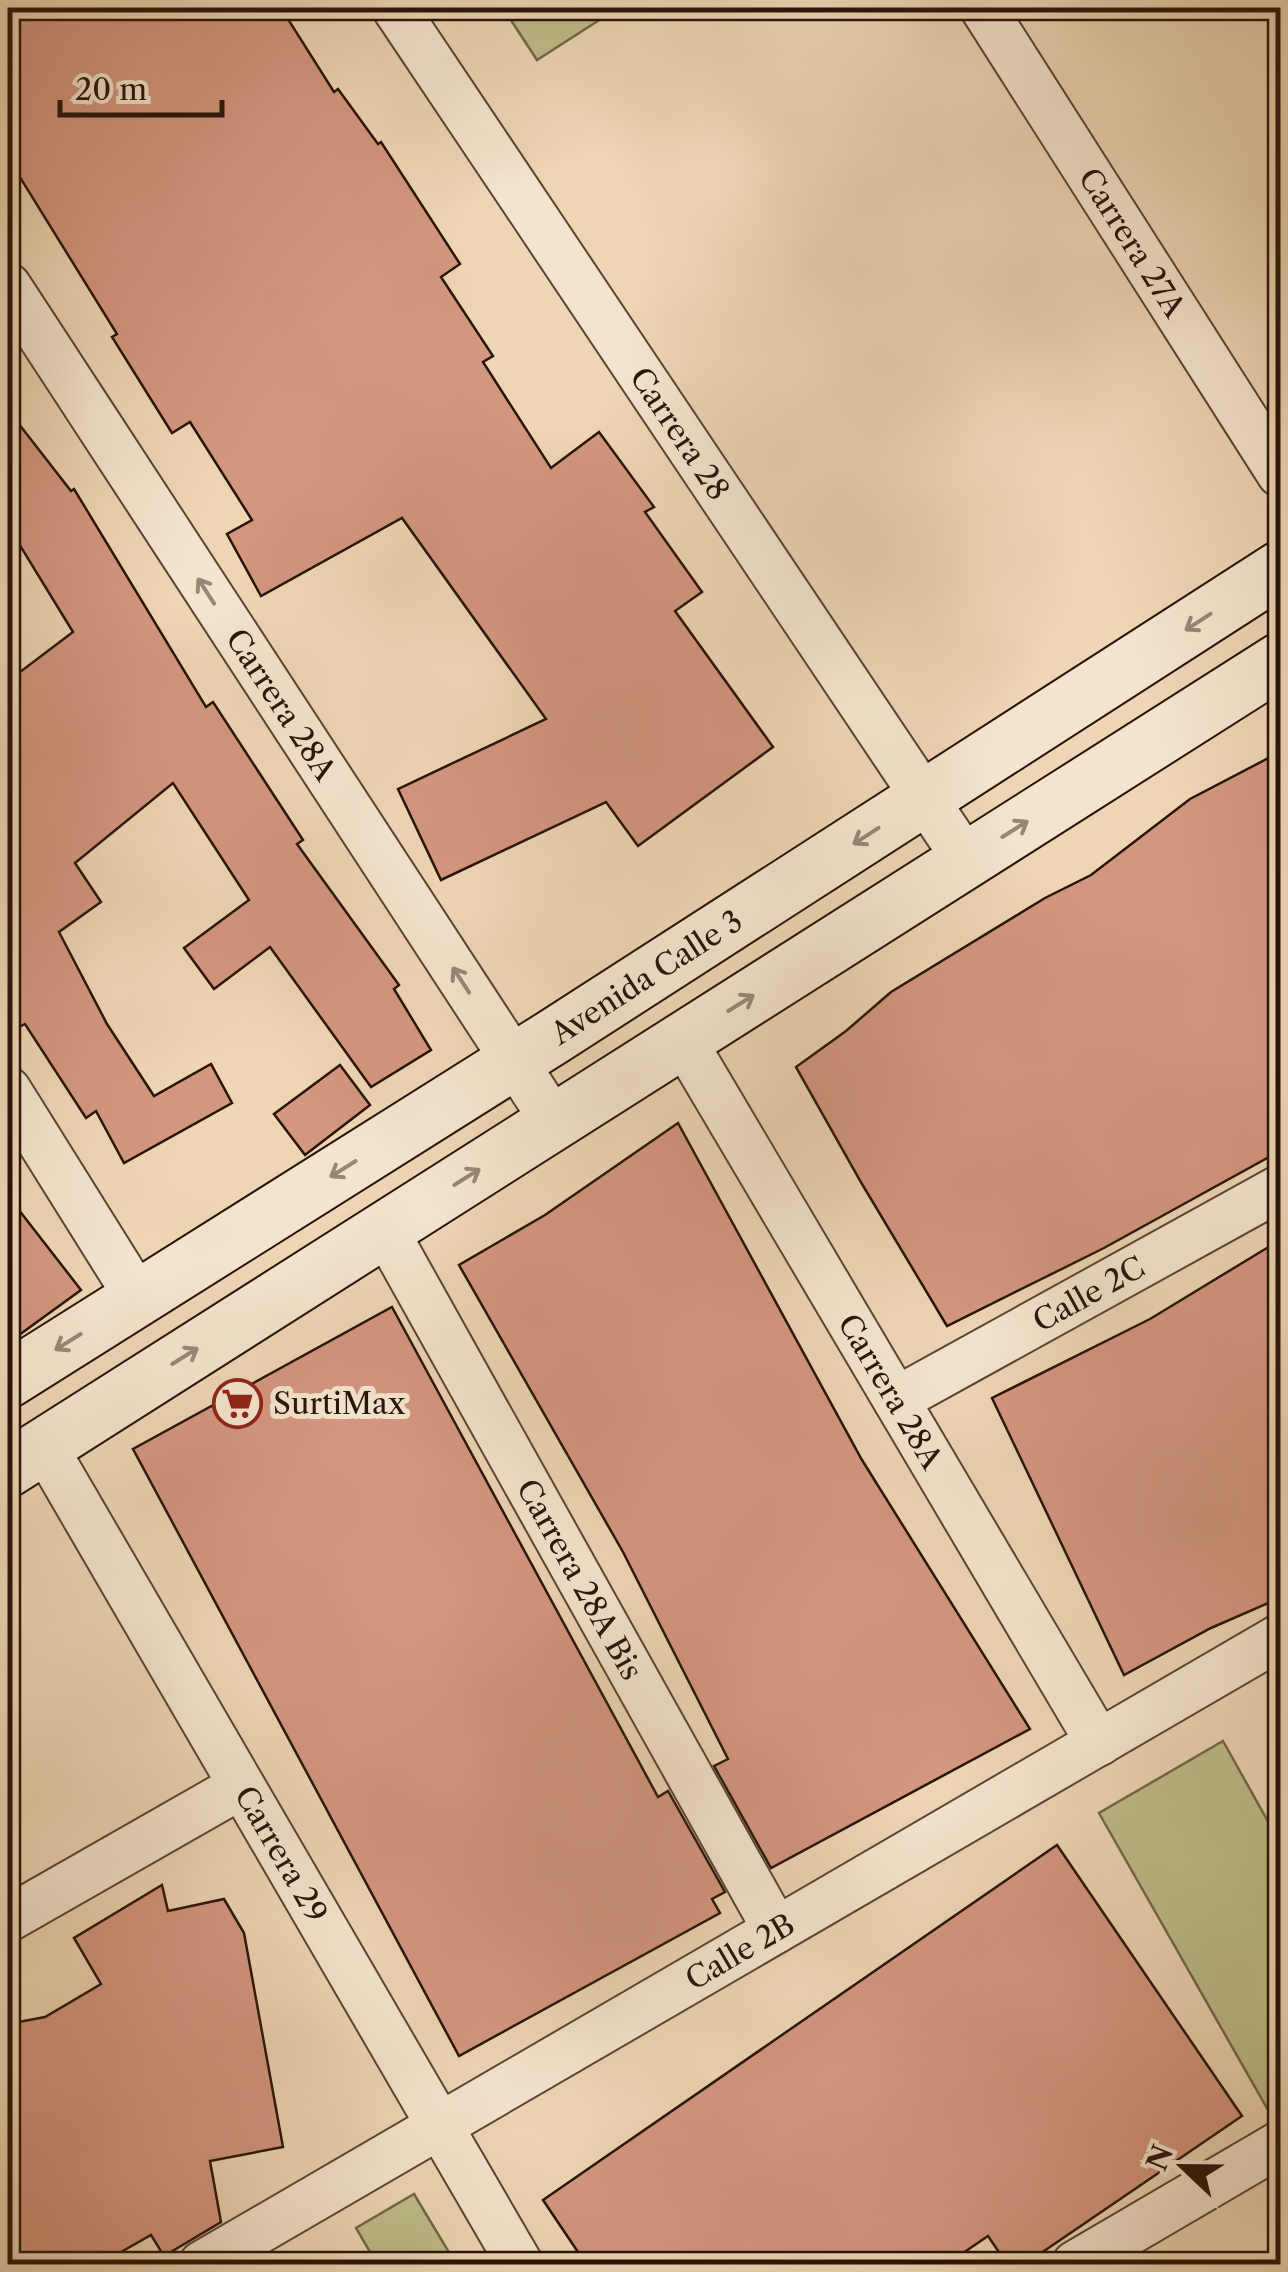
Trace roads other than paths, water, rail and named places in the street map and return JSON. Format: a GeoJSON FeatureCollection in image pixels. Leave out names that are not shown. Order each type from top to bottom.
{"type":"FeatureCollection","features":[{"type":"Feature","properties":{"kind":"street","name":"Carrera 28"},"geometry":{"type":"LineString","coordinates":[[395,8],[966,860]]}},
{"type":"Feature","properties":{"kind":"street","name":"Carrera 27A"},"geometry":{"type":"LineString","coordinates":[[983,8],[1280,474]]}},
{"type":"Feature","properties":{"kind":"street","name":"Carrera 28A"},"geometry":{"type":"LineString","coordinates":[[8,286],[21,336],[554,1122]]}},
{"type":"Feature","properties":{"kind":"street","name":"Avenida Calle 3"},"geometry":{"type":"LineString","coordinates":[[8,1380],[514,1062],[1280,570]]}},
{"type":"Feature","properties":{"kind":"street"},"geometry":{"type":"LineString","coordinates":[[26,1457],[1280,661]]}},
{"type":"Feature","properties":{"kind":"street","name":"Carrera 28A"},"geometry":{"type":"LineString","coordinates":[[683,1040],[1099,1743]]}},
{"type":"Feature","properties":{"kind":"street"},"geometry":{"type":"LineString","coordinates":[[8,1090],[138,1298]]}},
{"type":"Feature","properties":{"kind":"street","name":"Calle 2C"},"geometry":{"type":"LineString","coordinates":[[896,1400],[1280,1188]]}},
{"type":"Feature","properties":{"kind":"street","name":"Carrera 28A Bis"},"geometry":{"type":"LineString","coordinates":[[384,1230],[776,1930]]}},
{"type":"Feature","properties":{"kind":"street","name":"Carrera 29"},"geometry":{"type":"LineString","coordinates":[[26,1457],[241,1786],[520,2264]]}},
{"type":"Feature","properties":{"kind":"street","name":"Calle 2B"},"geometry":{"type":"LineString","coordinates":[[202,2264],[1280,1637]]}},
{"type":"Feature","properties":{"kind":"street"},"geometry":{"type":"LineString","coordinates":[[8,1918],[241,1786]]}},
{"type":"Feature","properties":{"kind":"street"},"geometry":{"type":"LineString","coordinates":[[1075,2264],[1280,2144]]}},
{"type":"Feature","properties":{"kind":"place","name":"SurtiMax"},"geometry":{"type":"Point","coordinates":[238,1403]}}]}
